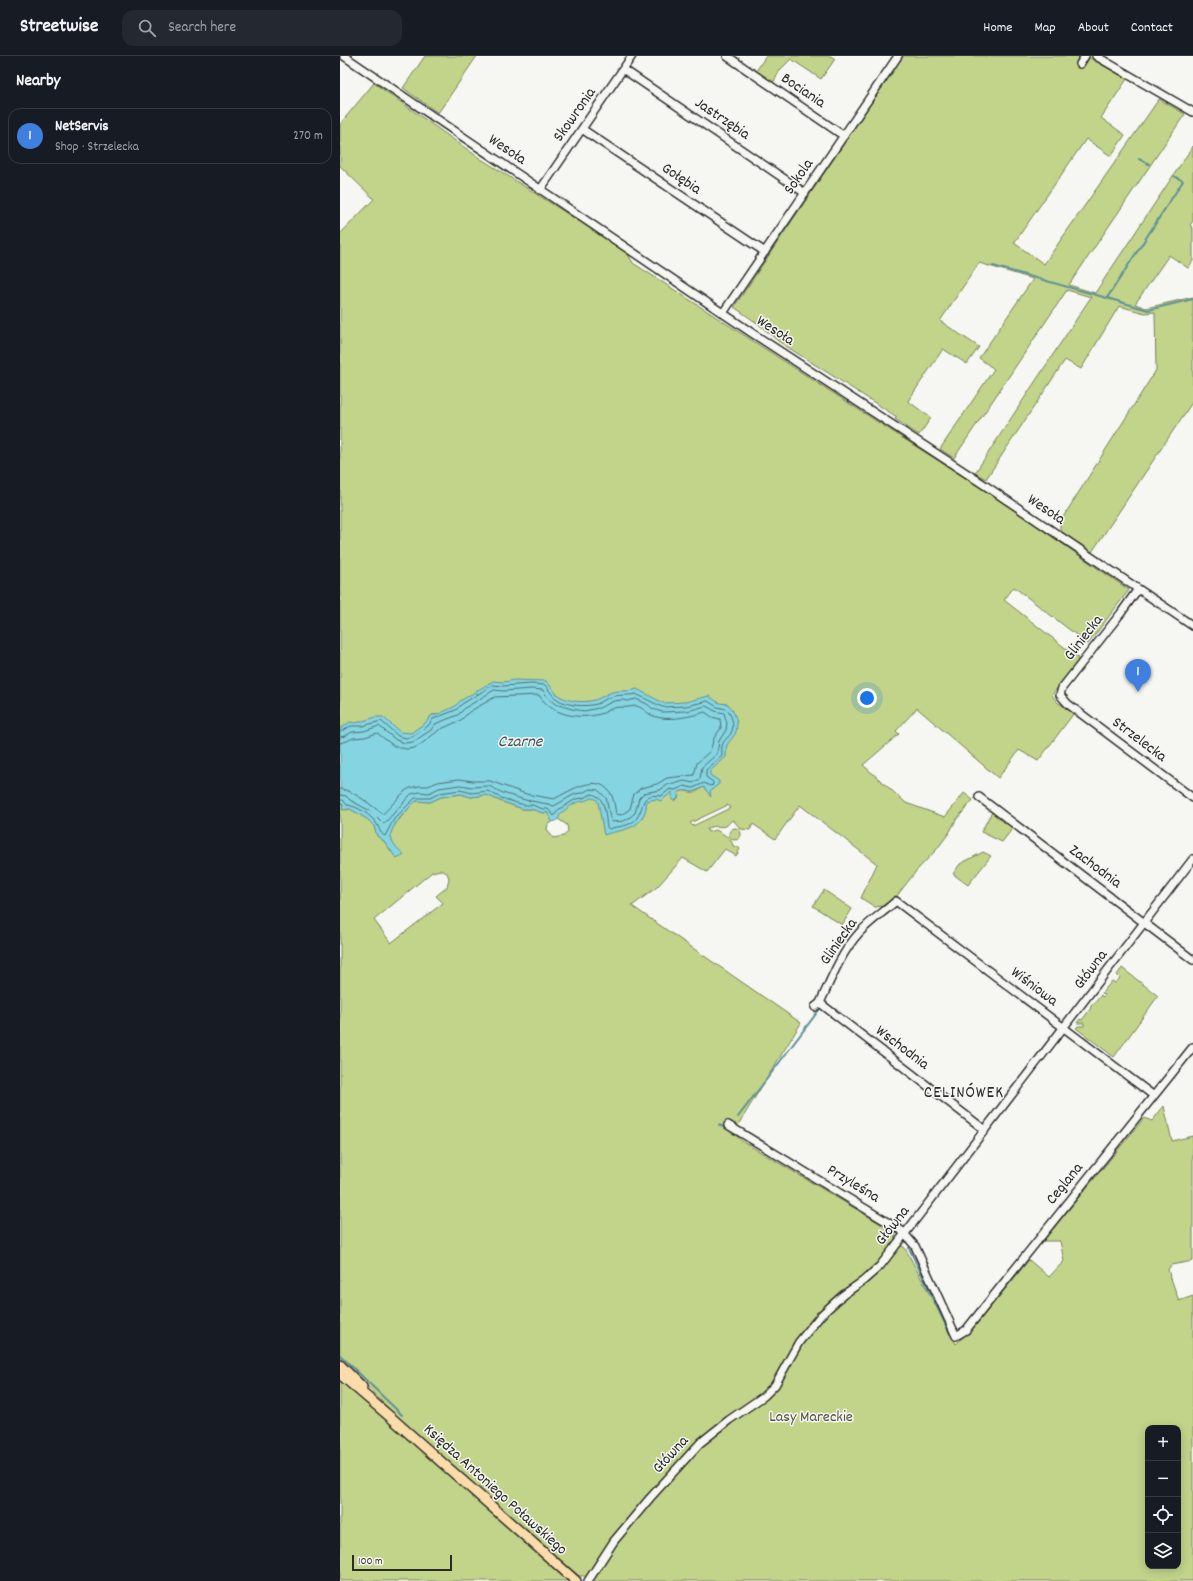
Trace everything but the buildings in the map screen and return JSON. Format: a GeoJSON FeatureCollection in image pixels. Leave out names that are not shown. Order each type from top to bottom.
{"type":"FeatureCollection","features":[{"type":"Feature","properties":{"kind":"main road","name":"Księdza Antoniego Poławskiego"},"geometry":{"type":"LineString","coordinates":[[340,1365],[395,1421]]}},
{"type":"Feature","properties":{"kind":"main road","name":"Księdza Antoniego Poławskiego"},"geometry":{"type":"LineString","coordinates":[[340,1374],[576,1581]]}},
{"type":"Feature","properties":{"kind":"street","name":"Wesoła"},"geometry":{"type":"LineString","coordinates":[[344,56],[723,313],[983,484],[1193,626]]}},
{"type":"Feature","properties":{"kind":"street","name":"Skowronia"},"geometry":{"type":"LineString","coordinates":[[540,190],[632,56]]}},
{"type":"Feature","properties":{"kind":"street","name":"Bociania"},"geometry":{"type":"LineString","coordinates":[[727,56],[844,136]]}},
{"type":"Feature","properties":{"kind":"street","name":"Sokola"},"geometry":{"type":"LineString","coordinates":[[723,313],[898,56]]}},
{"type":"Feature","properties":{"kind":"street"},"geometry":{"type":"LineString","coordinates":[[1080,64],[1085,56]]}},
{"type":"Feature","properties":{"kind":"street"},"geometry":{"type":"LineString","coordinates":[[1096,56],[1193,112]]}},
{"type":"Feature","properties":{"kind":"street","name":"Jastrzębia"},"geometry":{"type":"LineString","coordinates":[[623,69],[805,193]]}},
{"type":"Feature","properties":{"kind":"street","name":"Gołębia"},"geometry":{"type":"LineString","coordinates":[[582,129],[765,252]]}},
{"type":"Feature","properties":{"kind":"street","name":"Gliniecka"},"geometry":{"type":"LineString","coordinates":[[1068,704],[1060,694],[1062,688],[1138,589]]}},
{"type":"Feature","properties":{"kind":"street","name":"Strzelecka"},"geometry":{"type":"LineString","coordinates":[[1068,704],[1193,798]]}},
{"type":"Feature","properties":{"kind":"street","name":"Zachodnia"},"geometry":{"type":"LineString","coordinates":[[979,797],[1193,960]]}},
{"type":"Feature","properties":{"kind":"street","name":"Główna"},"geometry":{"type":"LineString","coordinates":[[588,1581],[614,1541],[695,1448],[724,1423],[764,1396],[774,1385],[799,1342],[821,1315],[842,1295],[872,1274],[905,1234],[1193,859]]}},
{"type":"Feature","properties":{"kind":"street","name":"Gliniecka"},"geometry":{"type":"LineString","coordinates":[[818,1005],[838,964],[858,934],[871,921],[896,901]]}},
{"type":"Feature","properties":{"kind":"street","name":"Wiśniowa"},"geometry":{"type":"LineString","coordinates":[[896,901],[1154,1096]]}},
{"type":"Feature","properties":{"kind":"street","name":"Wschodnia"},"geometry":{"type":"LineString","coordinates":[[818,1005],[985,1130]]}},
{"type":"Feature","properties":{"kind":"street","name":"Ceglana"},"geometry":{"type":"LineString","coordinates":[[956,1336],[966,1330],[1193,1048]]}},
{"type":"Feature","properties":{"kind":"street","name":"Przyleśna"},"geometry":{"type":"LineString","coordinates":[[728,1125],[902,1230],[915,1246],[956,1336]]}},
{"type":"Feature","properties":{"kind":"green space"},"geometry":{"type":"Polygon","coordinates":[[[425,56],[477,56],[438,113],[403,88],[425,56]]]}},
{"type":"Feature","properties":{"kind":"green space"},"geometry":{"type":"Polygon","coordinates":[[[766,56],[831,56],[835,59],[821,79],[791,59],[780,70],[773,83],[756,71],[766,56]]]}},
{"type":"Feature","properties":{"kind":"green space"},"geometry":{"type":"Polygon","coordinates":[[[903,56],[1086,56],[1127,79],[1101,118],[1125,135],[1111,156],[1086,139],[1014,243],[1044,264],[1159,99],[1185,114],[1069,285],[1095,293],[1193,146],[1193,221],[1190,225],[1193,228],[1193,261],[1188,268],[1169,255],[1135,304],[1146,308],[1193,297],[1193,401],[1092,552],[1060,531],[1060,522],[1156,370],[1155,312],[1145,313],[1119,306],[1081,369],[1065,360],[986,479],[975,473],[1091,297],[1067,290],[954,458],[940,449],[994,369],[979,358],[1033,279],[979,263],[940,321],[979,347],[967,364],[943,349],[908,401],[931,418],[919,435],[895,419],[897,417],[778,341],[757,323],[734,307],[903,56]]]}},
{"type":"Feature","properties":{"kind":"green space","name":"Lasy Mareckie"},"geometry":{"type":"Polygon","coordinates":[[[374,83],[478,157],[626,251],[633,263],[989,493],[1129,590],[1088,644],[1014,587],[1004,600],[1078,658],[1077,662],[1052,695],[1057,702],[1074,713],[1038,761],[1019,750],[998,778],[917,708],[896,731],[899,734],[863,765],[906,803],[945,817],[964,793],[973,800],[956,820],[949,833],[937,849],[917,870],[896,897],[883,906],[875,907],[861,898],[877,864],[800,805],[775,839],[753,824],[750,830],[741,829],[733,820],[726,826],[714,826],[707,829],[708,832],[716,830],[729,838],[733,846],[740,849],[736,856],[725,849],[707,872],[683,858],[657,887],[632,906],[801,1023],[733,1133],[742,1141],[896,1233],[894,1242],[905,1248],[956,1344],[975,1326],[1029,1260],[1049,1277],[1064,1261],[1060,1241],[1043,1241],[1144,1118],[1152,1121],[1164,1106],[1172,1141],[1193,1136],[1193,1261],[1171,1265],[1168,1270],[1179,1301],[1193,1296],[1193,1581],[592,1581],[585,1576],[579,1576],[400,1420],[340,1359],[340,802],[346,810],[350,809],[367,819],[374,826],[377,836],[384,841],[392,852],[390,832],[415,801],[430,802],[441,797],[461,794],[471,797],[487,795],[523,809],[531,809],[543,813],[547,812],[552,822],[548,824],[547,829],[553,838],[564,836],[568,831],[567,825],[556,817],[575,795],[671,790],[678,798],[678,793],[680,792],[694,792],[704,787],[710,794],[709,788],[609,700],[432,715],[428,719],[438,728],[340,755],[340,234],[374,199],[340,166],[340,124],[374,83]],[[728,805],[690,823],[693,826],[730,808],[728,805]],[[440,870],[432,872],[374,920],[391,943],[443,903],[436,896],[447,887],[449,878],[447,873],[440,870]]]}},
{"type":"Feature","properties":{"kind":"green space"},"geometry":{"type":"Polygon","coordinates":[[[992,812],[1013,828],[1002,842],[981,832],[992,812]]]}},
{"type":"Feature","properties":{"kind":"green space"},"geometry":{"type":"Polygon","coordinates":[[[737,828],[740,829],[740,839],[733,840],[730,839],[729,832],[730,829],[737,828]]]}},
{"type":"Feature","properties":{"kind":"green space"},"geometry":{"type":"Polygon","coordinates":[[[983,852],[991,856],[968,885],[953,874],[960,864],[983,852]]]}},
{"type":"Feature","properties":{"kind":"green space"},"geometry":{"type":"Polygon","coordinates":[[[824,890],[852,909],[842,925],[813,906],[824,890]]]}},
{"type":"Feature","properties":{"kind":"green space"},"geometry":{"type":"Polygon","coordinates":[[[1122,968],[1158,996],[1114,1057],[1076,1028],[1078,1026],[1084,1026],[1084,1023],[1077,1023],[1080,1019],[1082,1020],[1091,1008],[1090,1006],[1093,1003],[1094,1004],[1101,995],[1103,997],[1105,995],[1102,993],[1112,981],[1115,983],[1120,978],[1117,975],[1122,968]]]}},
{"type":"Feature","properties":{"kind":"green space"},"geometry":{"type":"Polygon","coordinates":[[[340,1379],[540,1555],[568,1581],[340,1581],[340,1379]]]}},
{"type":"Feature","properties":{"kind":"water","name":"Czarne"},"geometry":{"type":"Polygon","coordinates":[[[515,680],[546,681],[558,695],[566,699],[581,702],[591,701],[612,692],[637,689],[663,703],[685,702],[709,696],[719,703],[728,704],[735,715],[737,726],[735,734],[726,746],[726,757],[710,771],[710,775],[719,781],[719,784],[710,791],[711,797],[704,787],[693,792],[682,791],[678,793],[678,798],[675,801],[672,800],[672,792],[661,801],[656,799],[647,801],[644,814],[636,825],[604,835],[598,802],[596,799],[591,798],[573,804],[560,814],[558,820],[552,822],[547,812],[543,813],[531,809],[523,809],[487,795],[471,797],[461,794],[441,797],[430,802],[416,801],[399,819],[392,830],[392,840],[404,855],[396,858],[384,841],[377,836],[374,826],[367,819],[350,809],[342,810],[343,805],[340,802],[340,729],[350,722],[356,723],[376,717],[383,717],[400,732],[411,733],[425,723],[432,715],[436,715],[454,707],[460,701],[493,681],[503,682],[515,680]]]}},
{"type":"Feature","properties":{"kind":"waterway"},"geometry":{"type":"LineString","coordinates":[[1139,159],[1149,164]]}},
{"type":"Feature","properties":{"kind":"waterway"},"geometry":{"type":"LineString","coordinates":[[1174,176],[1183,181],[1107,298],[1148,310],[1193,299]]}},
{"type":"Feature","properties":{"kind":"waterway"},"geometry":{"type":"LineString","coordinates":[[993,266],[1107,298]]}},
{"type":"Feature","properties":{"kind":"waterway"},"geometry":{"type":"LineString","coordinates":[[738,1117],[819,1010]]}},
{"type":"Feature","properties":{"kind":"waterway"},"geometry":{"type":"LineString","coordinates":[[719,1125],[723,1127]]}},
{"type":"Feature","properties":{"kind":"waterway"},"geometry":{"type":"LineString","coordinates":[[728,1129],[734,1132]]}},
{"type":"Feature","properties":{"kind":"waterway"},"geometry":{"type":"LineString","coordinates":[[909,1248],[950,1334]]}},
{"type":"Feature","properties":{"kind":"waterway"},"geometry":{"type":"LineString","coordinates":[[340,1355],[402,1415]]}},
{"type":"Feature","properties":{"kind":"place","name":"NetServis"},"geometry":{"type":"Point","coordinates":[1138,692]}},
{"type":"Feature","properties":{"kind":"district","name":"CELINÓWEK"},"geometry":{"type":"Point","coordinates":[964,1094]}}]}
